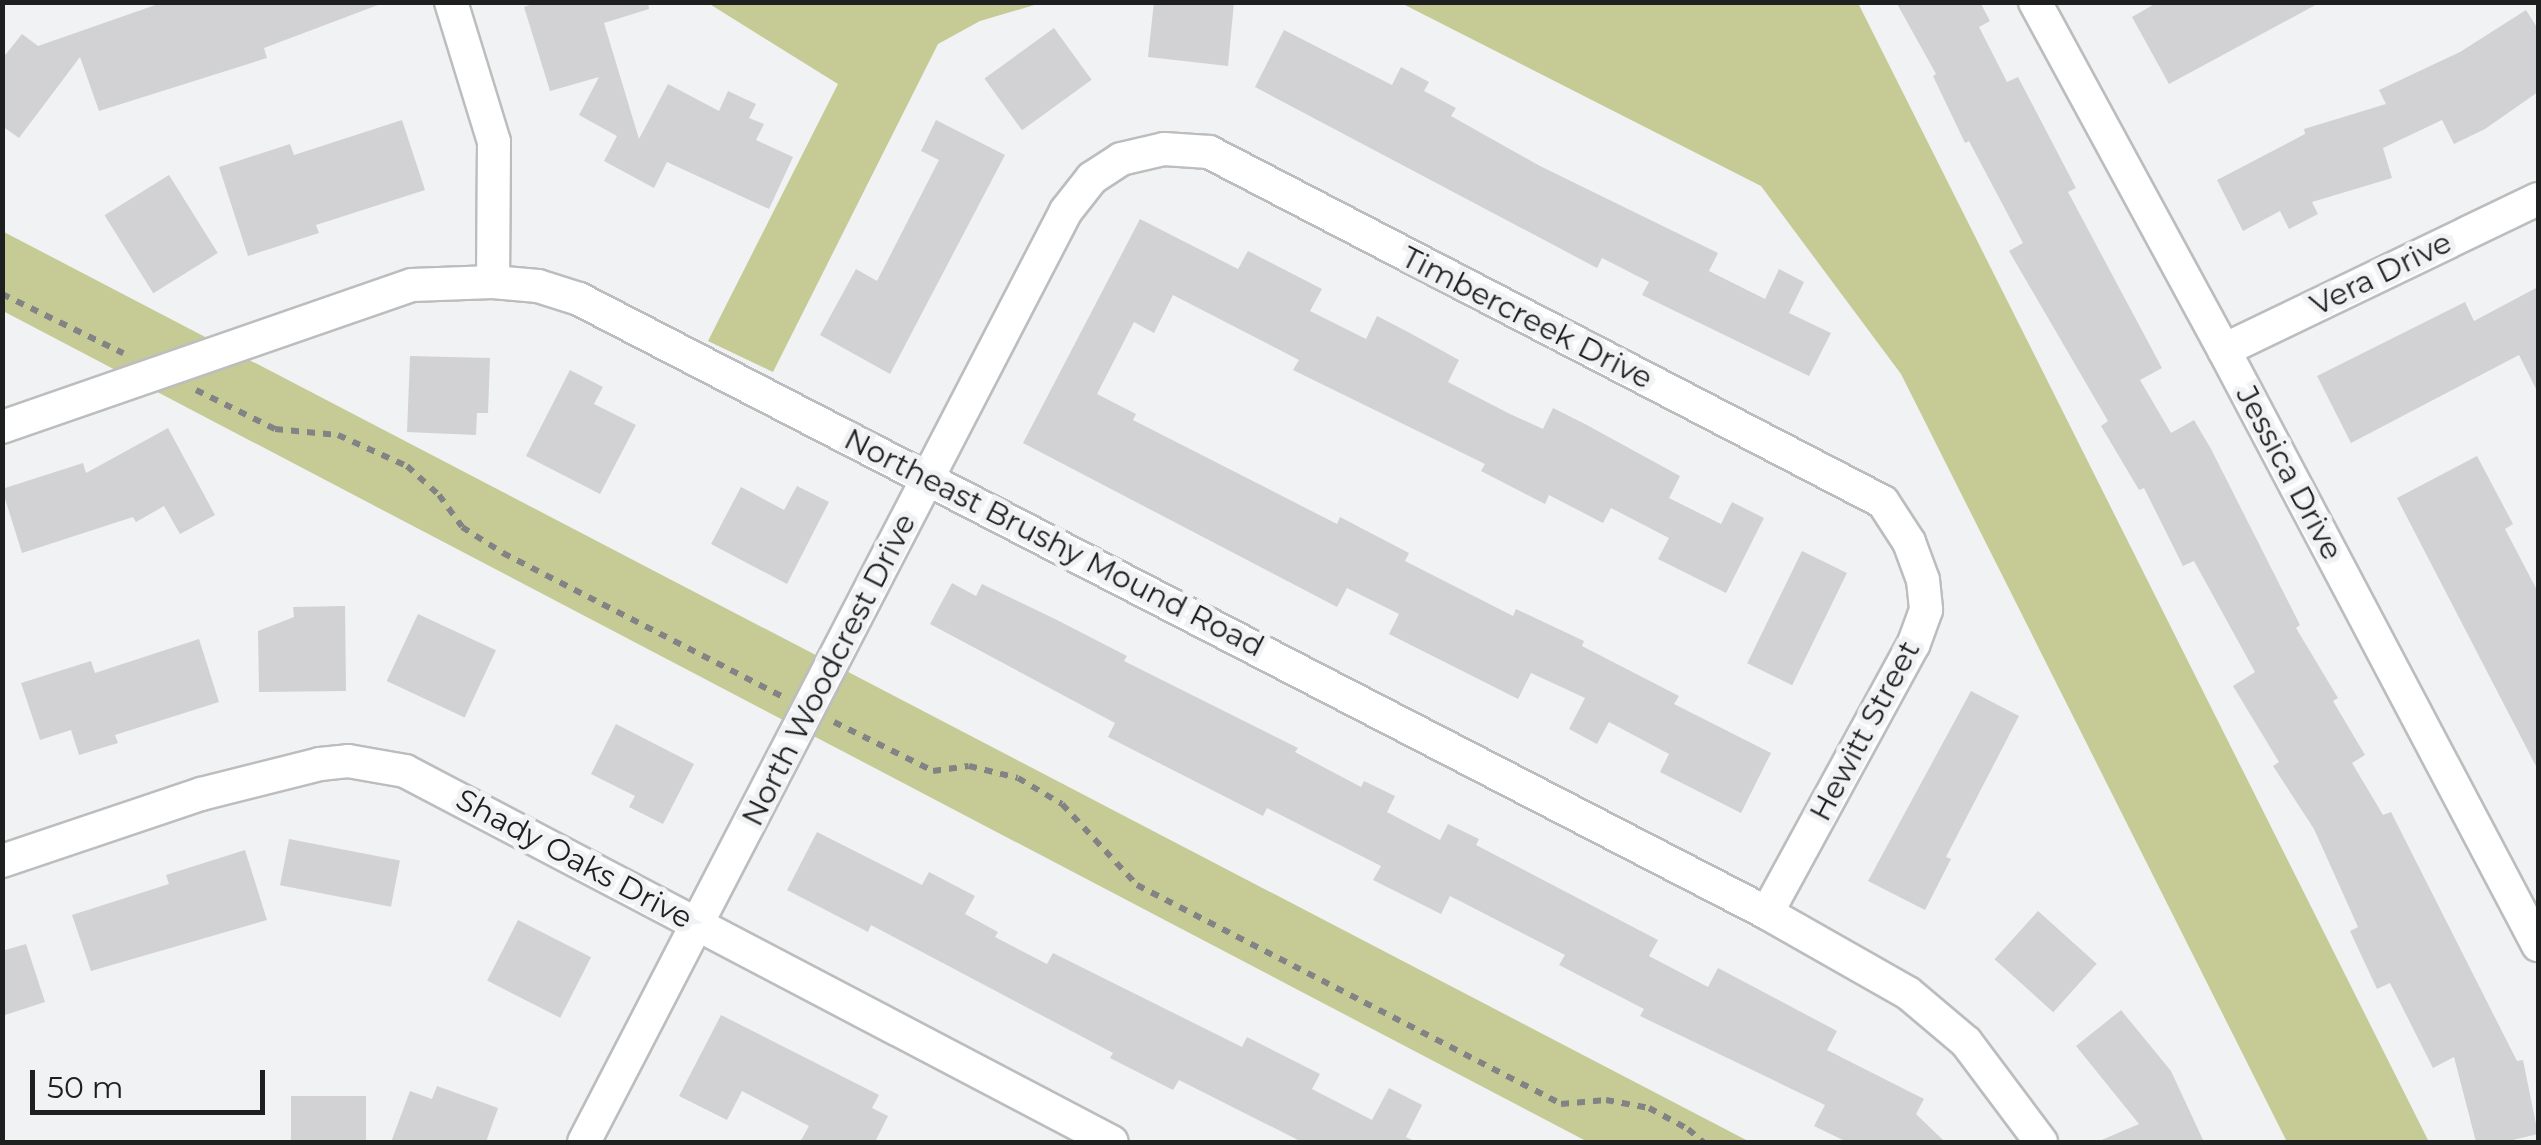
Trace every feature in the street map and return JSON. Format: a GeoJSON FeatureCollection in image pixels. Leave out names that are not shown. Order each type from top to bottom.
{"type":"FeatureCollection","features":[{"type":"Feature","properties":{"kind":"street"},"geometry":{"type":"LineString","coordinates":[[452,2],[494,142],[493,282]]}},
{"type":"Feature","properties":{"kind":"street","name":"Jessica Drive"},"geometry":{"type":"LineString","coordinates":[[2041,5],[2538,946]]}},
{"type":"Feature","properties":{"kind":"street","name":"Timbercreek Drive"},"geometry":{"type":"LineString","coordinates":[[1120,160],[1164,149],[1209,152],[1883,502],[1909,542]]}},
{"type":"Feature","properties":{"kind":"street","name":"North Woodcrest Drive"},"geometry":{"type":"LineString","coordinates":[[584,1142],[1066,212],[1092,178],[1120,160]]}},
{"type":"Feature","properties":{"kind":"street","name":"Vera Drive"},"geometry":{"type":"LineString","coordinates":[[2224,350],[2538,199]]}},
{"type":"Feature","properties":{"kind":"street","name":"Northeast Brushy Mound Road"},"geometry":{"type":"LineString","coordinates":[[2,426],[412,284],[493,282],[538,286],[580,299],[1768,913],[1908,993],[1966,1042],[2032,1130]]}},
{"type":"Feature","properties":{"kind":"street","name":"Hewitt Street"},"geometry":{"type":"LineString","coordinates":[[1768,913],[1913,645],[1926,610],[1923,580],[1909,542]]}},
{"type":"Feature","properties":{"kind":"street","name":"Shady Oaks Drive"},"geometry":{"type":"LineString","coordinates":[[2,860],[201,794],[320,764],[348,762],[405,771],[1112,1142]]}},
{"type":"Feature","properties":{"kind":"path"},"geometry":{"type":"LineString","coordinates":[[2,294],[275,429],[338,436],[407,466],[439,495],[462,527],[568,590],[933,771],[969,766],[1018,778],[1062,804],[1136,885],[1561,1104],[1606,1100],[1649,1108],[1688,1129],[1703,1142]]}},
{"type":"Feature","properties":{"kind":"green space"},"geometry":{"type":"Polygon","coordinates":[[[708,3],[1041,3],[980,21],[938,44],[773,372],[708,341],[838,84],[708,3]]]}},
{"type":"Feature","properties":{"kind":"green space"},"geometry":{"type":"Polygon","coordinates":[[[1401,3],[1858,3],[2429,1142],[2287,1142],[1901,374],[1761,186],[1401,3]]]}},
{"type":"Feature","properties":{"kind":"green space"},"geometry":{"type":"Polygon","coordinates":[[[2,231],[1750,1142],[1588,1142],[3,311],[2,231]]]}},
{"type":"Feature","properties":{"kind":"building"},"geometry":{"type":"Polygon","coordinates":[[[164,2],[378,5],[264,48],[267,58],[99,111],[80,57],[19,138],[2,126],[2,59],[22,34],[38,46],[164,2]]]}},
{"type":"Feature","properties":{"kind":"building"},"geometry":{"type":"Polygon","coordinates":[[[538,2],[648,2],[649,9],[604,23],[639,139],[668,84],[719,111],[728,91],[756,104],[749,118],[764,124],[756,140],[793,157],[769,209],[667,162],[654,188],[604,161],[617,136],[579,115],[599,77],[550,91],[524,7],[538,2]]]}},
{"type":"Feature","properties":{"kind":"building"},"geometry":{"type":"Polygon","coordinates":[[[1154,2],[1234,2],[1228,66],[1148,57],[1154,2]]]}},
{"type":"Feature","properties":{"kind":"building"},"geometry":{"type":"Polygon","coordinates":[[[1896,2],[1980,2],[1990,21],[1979,27],[2007,82],[2018,77],[2076,188],[2068,192],[2162,368],[2140,380],[2171,433],[2194,420],[2211,449],[2300,625],[2296,628],[2338,698],[2333,701],[2365,755],[2352,763],[2383,815],[2391,812],[2517,1061],[2523,1060],[2538,1134],[2504,1142],[2476,1142],[2454,1057],[2433,1068],[2390,983],[2377,989],[2350,931],[2358,927],[2314,829],[2273,766],[2279,762],[2233,686],[2255,672],[2194,561],[2183,566],[2144,488],[2139,490],[2101,426],[2108,421],[2009,251],[2023,243],[1969,141],[1965,143],[1933,76],[1936,74],[1896,2]]]}},
{"type":"Feature","properties":{"kind":"building"},"geometry":{"type":"Polygon","coordinates":[[[2158,2],[2321,2],[2169,84],[2132,17],[2158,2]]]}},
{"type":"Feature","properties":{"kind":"building"},"geometry":{"type":"Polygon","coordinates":[[[2526,10],[2538,29],[2538,92],[2485,129],[2454,144],[2442,120],[2383,148],[2392,178],[2312,202],[2318,214],[2289,229],[2280,211],[2243,231],[2217,180],[2305,134],[2304,129],[2386,104],[2379,90],[2460,52],[2526,10]]]}},
{"type":"Feature","properties":{"kind":"building"},"geometry":{"type":"Polygon","coordinates":[[[1054,28],[1092,80],[1022,130],[984,79],[1054,28]]]}},
{"type":"Feature","properties":{"kind":"building"},"geometry":{"type":"Polygon","coordinates":[[[1284,30],[1392,85],[1401,67],[1429,82],[1424,91],[1456,108],[1451,116],[1540,166],[1718,253],[1709,271],[1765,299],[1779,269],[1804,282],[1789,313],[1831,333],[1809,376],[1642,295],[1649,282],[1602,258],[1597,268],[1255,87],[1284,30]]]}},
{"type":"Feature","properties":{"kind":"building"},"geometry":{"type":"Polygon","coordinates":[[[402,120],[425,190],[316,225],[319,233],[248,256],[219,167],[290,144],[294,155],[402,120]]]}},
{"type":"Feature","properties":{"kind":"building"},"geometry":{"type":"Polygon","coordinates":[[[936,120],[1005,155],[890,374],[820,335],[856,269],[877,281],[939,160],[921,151],[936,120]]]}},
{"type":"Feature","properties":{"kind":"building"},"geometry":{"type":"Polygon","coordinates":[[[169,175],[218,253],[153,293],[105,215],[169,175]]]}},
{"type":"Feature","properties":{"kind":"building"},"geometry":{"type":"Polygon","coordinates":[[[1140,219],[1238,269],[1248,251],[1322,289],[1310,311],[1366,339],[1377,316],[1408,332],[1459,360],[1448,382],[1510,414],[1543,429],[1553,408],[1585,424],[1680,476],[1669,498],[1721,524],[1732,502],[1764,518],[1726,593],[1658,559],[1669,538],[1611,508],[1603,523],[1549,495],[1545,504],[1481,471],[1485,464],[1293,370],[1299,360],[1173,295],[1154,333],[1134,322],[1097,394],[1136,414],[1133,420],[1337,524],[1340,517],[1409,553],[1405,561],[1513,616],[1516,609],[1584,641],[1582,646],[1679,696],[1674,704],[1771,753],[1741,813],[1660,772],[1669,754],[1609,722],[1597,744],[1569,729],[1585,698],[1531,673],[1518,699],[1389,634],[1399,614],[1347,588],[1337,607],[1023,443],[1140,219]]]}},
{"type":"Feature","properties":{"kind":"building"},"geometry":{"type":"Polygon","coordinates":[[[2538,287],[2538,393],[2519,355],[2351,443],[2317,376],[2465,302],[2474,321],[2538,287]]]}},
{"type":"Feature","properties":{"kind":"building"},"geometry":{"type":"Polygon","coordinates":[[[410,356],[490,358],[488,413],[477,413],[476,435],[407,432],[410,356]]]}},
{"type":"Feature","properties":{"kind":"building"},"geometry":{"type":"Polygon","coordinates":[[[570,370],[603,387],[594,404],[636,425],[600,494],[526,456],[570,370]]]}},
{"type":"Feature","properties":{"kind":"building"},"geometry":{"type":"Polygon","coordinates":[[[168,428],[215,515],[180,534],[164,506],[136,522],[133,517],[22,553],[2,489],[83,463],[86,473],[168,428]]]}},
{"type":"Feature","properties":{"kind":"building"},"geometry":{"type":"Polygon","coordinates":[[[2477,456],[2513,524],[2505,529],[2538,592],[2538,770],[2397,498],[2477,456]]]}},
{"type":"Feature","properties":{"kind":"building"},"geometry":{"type":"Polygon","coordinates":[[[797,486],[829,502],[787,584],[711,544],[741,487],[784,510],[797,486]]]}},
{"type":"Feature","properties":{"kind":"building"},"geometry":{"type":"Polygon","coordinates":[[[1802,551],[1847,573],[1792,685],[1747,663],[1802,551]]]}},
{"type":"Feature","properties":{"kind":"building"},"geometry":{"type":"Polygon","coordinates":[[[952,583],[976,596],[982,584],[1057,620],[1127,656],[1124,661],[1298,748],[1295,752],[1361,787],[1364,781],[1395,796],[1387,812],[1440,840],[1448,824],[1479,839],[1476,845],[1658,940],[1649,956],[1708,987],[1718,968],[1837,1031],[1827,1050],[1924,1099],[1916,1114],[1945,1142],[1847,1142],[1814,1126],[1825,1105],[1640,1016],[1644,1009],[1559,965],[1565,955],[1450,896],[1441,914],[1373,880],[1381,866],[1267,808],[1263,816],[1108,737],[1115,723],[930,624],[952,583]]]}},
{"type":"Feature","properties":{"kind":"building"},"geometry":{"type":"Polygon","coordinates":[[[345,606],[346,691],[259,692],[258,631],[294,617],[293,607],[345,606]]]}},
{"type":"Feature","properties":{"kind":"building"},"geometry":{"type":"Polygon","coordinates":[[[418,614],[496,650],[465,717],[387,681],[418,614]]]}},
{"type":"Feature","properties":{"kind":"building"},"geometry":{"type":"Polygon","coordinates":[[[199,639],[219,702],[115,735],[118,743],[79,755],[71,730],[40,740],[21,683],[91,661],[95,673],[199,639]]]}},
{"type":"Feature","properties":{"kind":"building"},"geometry":{"type":"Polygon","coordinates":[[[1971,691],[2019,716],[1946,857],[1951,859],[1925,910],[1868,881],[1971,691]]]}},
{"type":"Feature","properties":{"kind":"building"},"geometry":{"type":"Polygon","coordinates":[[[616,724],[694,764],[663,824],[629,807],[635,796],[591,774],[616,724]]]}},
{"type":"Feature","properties":{"kind":"building"},"geometry":{"type":"Polygon","coordinates":[[[817,832],[922,885],[929,872],[975,896],[965,914],[998,932],[995,937],[1047,964],[1053,953],[1242,1047],[1247,1037],[1320,1074],[1312,1089],[1372,1120],[1389,1088],[1422,1105],[1406,1137],[1416,1142],[1302,1142],[1179,1080],[1173,1090],[1110,1058],[1113,1053],[871,925],[868,932],[787,890],[817,832]]]}},
{"type":"Feature","properties":{"kind":"building"},"geometry":{"type":"Polygon","coordinates":[[[289,839],[400,861],[391,907],[280,885],[289,839]]]}},
{"type":"Feature","properties":{"kind":"building"},"geometry":{"type":"Polygon","coordinates":[[[245,850],[267,920],[91,971],[72,915],[169,884],[166,875],[245,850]]]}},
{"type":"Feature","properties":{"kind":"building"},"geometry":{"type":"Polygon","coordinates":[[[2038,911],[2097,964],[2053,1012],[1995,959],[2038,911]]]}},
{"type":"Feature","properties":{"kind":"building"},"geometry":{"type":"Polygon","coordinates":[[[518,920],[591,957],[560,1018],[487,981],[518,920]]]}},
{"type":"Feature","properties":{"kind":"building"},"geometry":{"type":"Polygon","coordinates":[[[26,944],[45,1002],[2,1016],[2,951],[26,944]]]}},
{"type":"Feature","properties":{"kind":"building"},"geometry":{"type":"Polygon","coordinates":[[[2121,1010],[2171,1071],[2204,1142],[2097,1142],[2139,1124],[2076,1046],[2121,1010]]]}},
{"type":"Feature","properties":{"kind":"building"},"geometry":{"type":"Polygon","coordinates":[[[721,1015],[879,1095],[872,1108],[888,1116],[875,1142],[800,1142],[809,1126],[742,1091],[727,1120],[679,1096],[721,1015]]]}},
{"type":"Feature","properties":{"kind":"building"},"geometry":{"type":"Polygon","coordinates":[[[437,1086],[498,1108],[486,1142],[391,1142],[410,1091],[432,1099],[437,1086]]]}},
{"type":"Feature","properties":{"kind":"building"},"geometry":{"type":"Polygon","coordinates":[[[291,1096],[366,1096],[366,1142],[291,1142],[291,1096]]]}}]}
